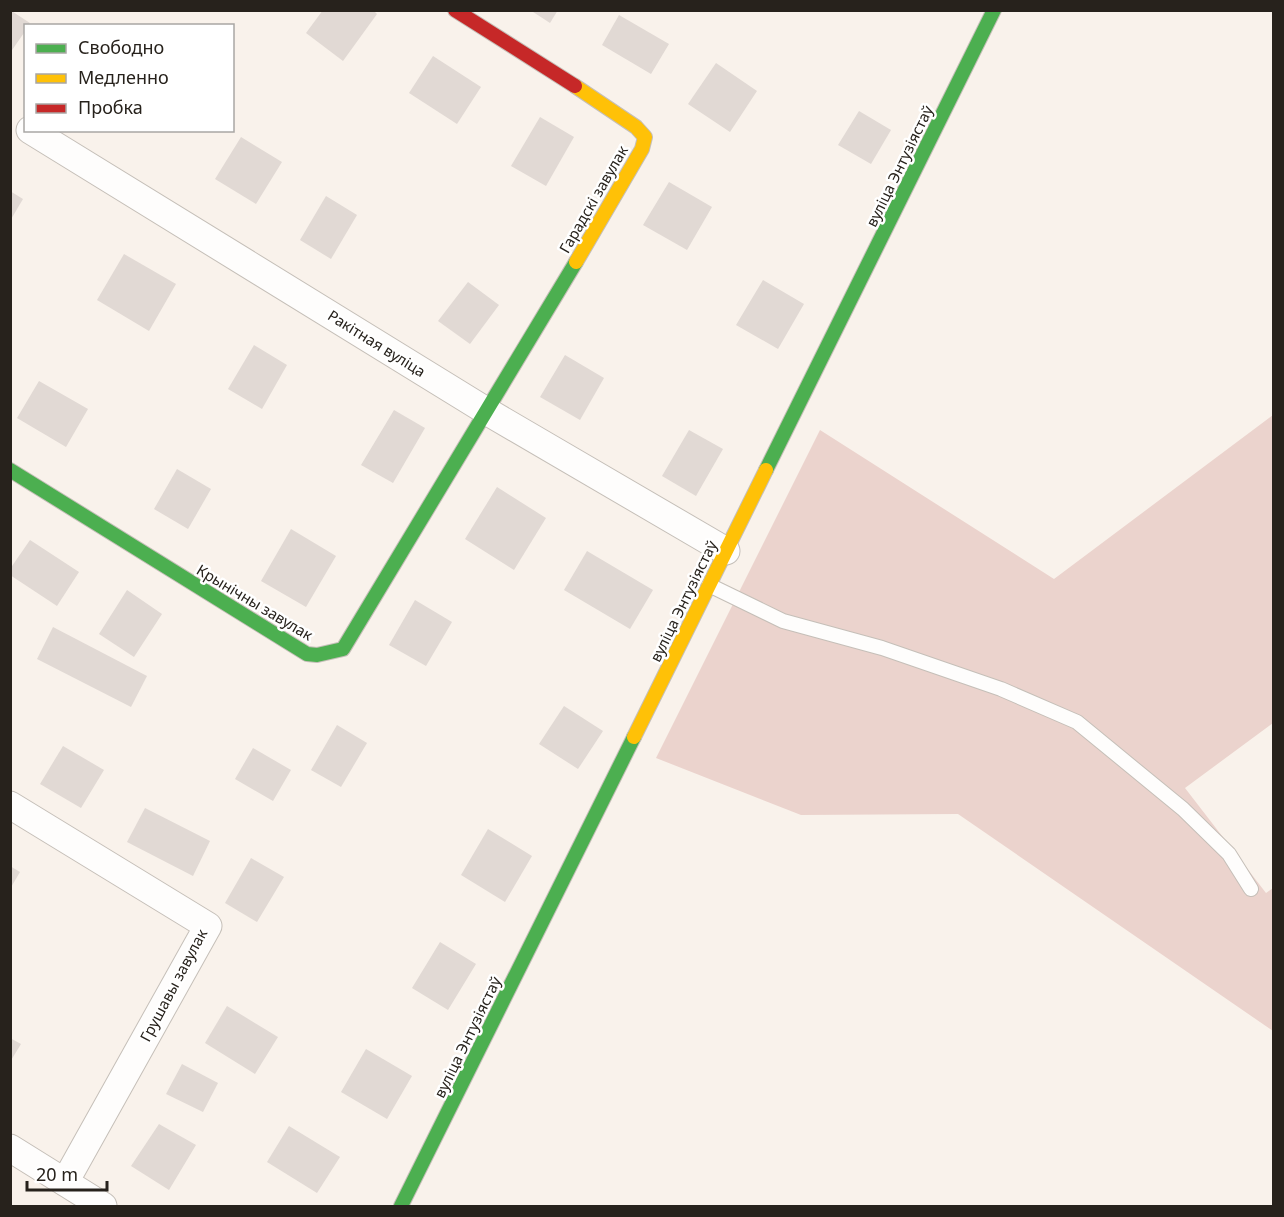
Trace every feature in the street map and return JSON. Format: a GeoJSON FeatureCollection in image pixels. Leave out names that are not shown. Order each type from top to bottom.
{"type":"FeatureCollection","features":[{"type":"Feature","properties":{"kind":"street","name":"Гарадскі завулак"},"geometry":{"type":"LineString","coordinates":[[455,10],[562,77],[636,127],[645,137],[642,149],[488,412]]}},
{"type":"Feature","properties":{"kind":"street","name":"вуліца Энтузіястаў"},"geometry":{"type":"LineString","coordinates":[[402,1206],[994,10]]}},
{"type":"Feature","properties":{"kind":"street"},"geometry":{"type":"LineString","coordinates":[[10,118],[24,127]]}},
{"type":"Feature","properties":{"kind":"street","name":"Ракітная вуліца"},"geometry":{"type":"LineString","coordinates":[[33,132],[488,412],[726,551]]}},
{"type":"Feature","properties":{"kind":"street","name":"Крынічны завулак"},"geometry":{"type":"LineString","coordinates":[[10,470],[307,654],[317,655],[343,649],[488,412]]}},
{"type":"Feature","properties":{"kind":"street","name":"Грушавы завулак"},"geometry":{"type":"LineString","coordinates":[[10,804],[207,926],[65,1182]]}},
{"type":"Feature","properties":{"kind":"street"},"geometry":{"type":"LineString","coordinates":[[10,1148],[103,1206]]}},
{"type":"Feature","properties":{"kind":"lane"},"geometry":{"type":"LineString","coordinates":[[709,585],[783,621],[882,648],[1001,689],[1077,722],[1183,809],[1229,854],[1251,889]]}},
{"type":"Feature","properties":{"kind":"shaded area"},"geometry":{"type":"Polygon","coordinates":[[[1273,415],[1273,723],[1185,788],[1266,893],[1273,888],[1273,1031],[958,814],[801,815],[656,758],[820,430],[1054,579],[1273,415]]]}},
{"type":"Feature","properties":{"kind":"building"},"geometry":{"type":"Polygon","coordinates":[[[10,10],[30,23],[24,24],[24,33],[10,53],[10,10]]]}},
{"type":"Feature","properties":{"kind":"building"},"geometry":{"type":"Polygon","coordinates":[[[323,10],[373,10],[377,14],[343,61],[306,33],[323,10]]]}},
{"type":"Feature","properties":{"kind":"building"},"geometry":{"type":"Polygon","coordinates":[[[530,10],[558,10],[550,23],[530,10]]]}},
{"type":"Feature","properties":{"kind":"building"},"geometry":{"type":"Polygon","coordinates":[[[619,15],[669,44],[651,74],[602,45],[619,15]]]}},
{"type":"Feature","properties":{"kind":"building"},"geometry":{"type":"Polygon","coordinates":[[[433,56],[481,87],[457,124],[409,93],[433,56]]]}},
{"type":"Feature","properties":{"kind":"building"},"geometry":{"type":"Polygon","coordinates":[[[716,63],[757,91],[730,132],[688,104],[716,63]]]}},
{"type":"Feature","properties":{"kind":"building"},"geometry":{"type":"Polygon","coordinates":[[[859,111],[891,130],[871,164],[838,145],[859,111]]]}},
{"type":"Feature","properties":{"kind":"building"},"geometry":{"type":"Polygon","coordinates":[[[540,117],[574,137],[546,186],[511,166],[540,117]]]}},
{"type":"Feature","properties":{"kind":"building"},"geometry":{"type":"Polygon","coordinates":[[[241,137],[282,162],[256,204],[215,179],[241,137]]]}},
{"type":"Feature","properties":{"kind":"building"},"geometry":{"type":"Polygon","coordinates":[[[669,182],[712,207],[687,250],[643,225],[669,182]]]}},
{"type":"Feature","properties":{"kind":"building"},"geometry":{"type":"Polygon","coordinates":[[[10,191],[23,199],[10,221],[10,191]]]}},
{"type":"Feature","properties":{"kind":"building"},"geometry":{"type":"Polygon","coordinates":[[[326,196],[357,215],[331,259],[300,240],[326,196]]]}},
{"type":"Feature","properties":{"kind":"building"},"geometry":{"type":"Polygon","coordinates":[[[124,254],[176,284],[149,331],[97,300],[124,254]]]}},
{"type":"Feature","properties":{"kind":"building"},"geometry":{"type":"Polygon","coordinates":[[[763,280],[804,304],[778,349],[736,325],[763,280]]]}},
{"type":"Feature","properties":{"kind":"building"},"geometry":{"type":"Polygon","coordinates":[[[468,282],[499,305],[470,344],[438,321],[468,282]]]}},
{"type":"Feature","properties":{"kind":"building"},"geometry":{"type":"Polygon","coordinates":[[[254,345],[287,365],[262,409],[228,389],[254,345]]]}},
{"type":"Feature","properties":{"kind":"building"},"geometry":{"type":"Polygon","coordinates":[[[565,355],[604,378],[580,420],[540,397],[565,355]]]}},
{"type":"Feature","properties":{"kind":"building"},"geometry":{"type":"Polygon","coordinates":[[[39,381],[88,409],[66,447],[17,418],[39,381]]]}},
{"type":"Feature","properties":{"kind":"building"},"geometry":{"type":"Polygon","coordinates":[[[394,410],[425,428],[393,483],[361,465],[394,410]]]}},
{"type":"Feature","properties":{"kind":"building"},"geometry":{"type":"Polygon","coordinates":[[[689,430],[723,449],[696,496],[662,476],[689,430]]]}},
{"type":"Feature","properties":{"kind":"building"},"geometry":{"type":"Polygon","coordinates":[[[177,469],[211,489],[188,529],[154,509],[177,469]]]}},
{"type":"Feature","properties":{"kind":"building"},"geometry":{"type":"Polygon","coordinates":[[[497,487],[546,518],[514,570],[465,539],[497,487]]]}},
{"type":"Feature","properties":{"kind":"building"},"geometry":{"type":"Polygon","coordinates":[[[291,529],[336,556],[306,607],[261,581],[291,529]]]}},
{"type":"Feature","properties":{"kind":"building"},"geometry":{"type":"Polygon","coordinates":[[[30,540],[79,572],[57,606],[10,575],[10,569],[30,540]]]}},
{"type":"Feature","properties":{"kind":"building"},"geometry":{"type":"Polygon","coordinates":[[[587,551],[653,590],[630,629],[564,590],[587,551]]]}},
{"type":"Feature","properties":{"kind":"building"},"geometry":{"type":"Polygon","coordinates":[[[127,590],[162,614],[134,657],[99,634],[127,590]]]}},
{"type":"Feature","properties":{"kind":"building"},"geometry":{"type":"Polygon","coordinates":[[[415,600],[452,622],[426,666],[389,645],[415,600]]]}},
{"type":"Feature","properties":{"kind":"building"},"geometry":{"type":"Polygon","coordinates":[[[53,627],[147,676],[131,707],[37,659],[53,627]]]}},
{"type":"Feature","properties":{"kind":"building"},"geometry":{"type":"Polygon","coordinates":[[[564,706],[603,731],[578,769],[539,744],[564,706]]]}},
{"type":"Feature","properties":{"kind":"building"},"geometry":{"type":"Polygon","coordinates":[[[337,725],[367,743],[341,787],[311,770],[337,725]]]}},
{"type":"Feature","properties":{"kind":"building"},"geometry":{"type":"Polygon","coordinates":[[[63,746],[104,770],[81,808],[40,784],[63,746]]]}},
{"type":"Feature","properties":{"kind":"building"},"geometry":{"type":"Polygon","coordinates":[[[253,748],[291,770],[273,801],[235,779],[253,748]]]}},
{"type":"Feature","properties":{"kind":"building"},"geometry":{"type":"Polygon","coordinates":[[[145,808],[210,841],[193,876],[127,842],[145,808]]]}},
{"type":"Feature","properties":{"kind":"building"},"geometry":{"type":"Polygon","coordinates":[[[488,829],[532,856],[505,902],[461,875],[488,829]]]}},
{"type":"Feature","properties":{"kind":"building"},"geometry":{"type":"Polygon","coordinates":[[[251,858],[284,877],[257,922],[225,903],[251,858]]]}},
{"type":"Feature","properties":{"kind":"building"},"geometry":{"type":"Polygon","coordinates":[[[10,866],[20,872],[10,889],[10,866]]]}},
{"type":"Feature","properties":{"kind":"building"},"geometry":{"type":"Polygon","coordinates":[[[440,942],[476,964],[448,1010],[412,988],[440,942]]]}},
{"type":"Feature","properties":{"kind":"building"},"geometry":{"type":"Polygon","coordinates":[[[227,1006],[278,1037],[255,1074],[205,1043],[227,1006]]]}},
{"type":"Feature","properties":{"kind":"building"},"geometry":{"type":"Polygon","coordinates":[[[10,1038],[21,1044],[10,1062],[10,1038]]]}},
{"type":"Feature","properties":{"kind":"building"},"geometry":{"type":"Polygon","coordinates":[[[366,1049],[412,1076],[387,1119],[341,1092],[366,1049]]]}},
{"type":"Feature","properties":{"kind":"building"},"geometry":{"type":"Polygon","coordinates":[[[182,1064],[218,1083],[203,1112],[166,1094],[182,1064]]]}},
{"type":"Feature","properties":{"kind":"building"},"geometry":{"type":"Polygon","coordinates":[[[159,1124],[196,1145],[169,1190],[131,1166],[159,1124]]]}},
{"type":"Feature","properties":{"kind":"building"},"geometry":{"type":"Polygon","coordinates":[[[289,1126],[340,1157],[317,1193],[267,1162],[289,1126]]]}},
{"type":"Feature","properties":{"kind":"traffic: fast"},"geometry":{"type":"LineString","coordinates":[[766,470],[994,10]]}},
{"type":"Feature","properties":{"kind":"traffic: fast"},"geometry":{"type":"LineString","coordinates":[[10,470],[307,654],[317,655],[343,649],[576,262]]}},
{"type":"Feature","properties":{"kind":"traffic: fast"},"geometry":{"type":"LineString","coordinates":[[401,1206],[634,737]]}},
{"type":"Feature","properties":{"kind":"traffic: slow"},"geometry":{"type":"LineString","coordinates":[[575,86],[636,127],[645,137],[642,149],[576,262]]}},
{"type":"Feature","properties":{"kind":"traffic: slow"},"geometry":{"type":"LineString","coordinates":[[634,737],[766,470]]}},
{"type":"Feature","properties":{"kind":"traffic: jam"},"geometry":{"type":"LineString","coordinates":[[455,10],[575,86]]}}]}
